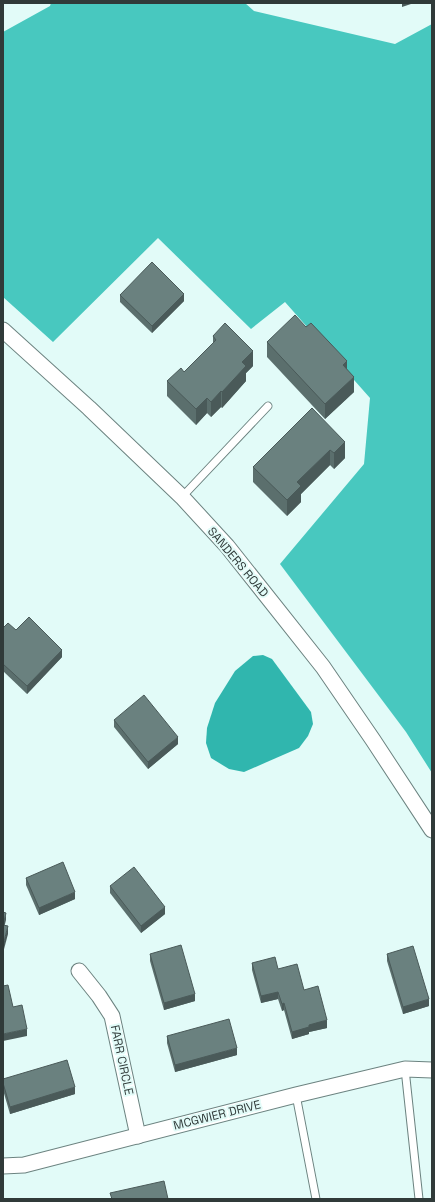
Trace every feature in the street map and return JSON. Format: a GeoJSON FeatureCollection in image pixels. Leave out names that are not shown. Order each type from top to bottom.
{"type":"FeatureCollection","features":[{"type":"Feature","properties":{"kind":"street","name":"SANDERS ROAD"},"geometry":{"type":"LineString","coordinates":[[3,330],[89,408],[182,497],[227,546],[323,666],[432,830]]}},
{"type":"Feature","properties":{"kind":"street","name":"FARR CIRCLE"},"geometry":{"type":"LineString","coordinates":[[79,971],[99,996],[112,1016],[138,1136]]}},
{"type":"Feature","properties":{"kind":"street","name":"MCGWIER DRIVE"},"geometry":{"type":"LineString","coordinates":[[3,1166],[24,1165],[296,1095],[404,1069],[432,1070]]}},
{"type":"Feature","properties":{"kind":"lane"},"geometry":{"type":"LineString","coordinates":[[182,497],[268,406]]}},
{"type":"Feature","properties":{"kind":"lane"},"geometry":{"type":"LineString","coordinates":[[404,1069],[419,1199]]}},
{"type":"Feature","properties":{"kind":"lane"},"geometry":{"type":"LineString","coordinates":[[296,1095],[316,1199]]}},
{"type":"Feature","properties":{"kind":"shaded area"},"geometry":{"type":"Polygon","coordinates":[[[51,3],[245,3],[254,11],[395,44],[432,24],[432,773],[406,732],[280,564],[364,464],[370,398],[285,302],[251,329],[158,238],[53,342],[3,297],[3,32],[50,6],[51,3]]]}},
{"type":"Feature","properties":{"kind":"shaded area"},"geometry":{"type":"Polygon","coordinates":[[[263,655],[272,659],[311,712],[313,724],[308,736],[299,748],[244,772],[229,769],[211,758],[206,743],[207,728],[215,703],[235,671],[253,656],[263,655]]]}},
{"type":"Feature","properties":{"kind":"building"},"geometry":{"type":"Polygon","coordinates":[[[152,262],[184,294],[152,326],[120,295],[152,262]]]}},
{"type":"Feature","properties":{"kind":"building"},"geometry":{"type":"Polygon","coordinates":[[[295,315],[306,327],[311,323],[347,361],[343,365],[354,377],[325,404],[267,342],[295,315]]]}},
{"type":"Feature","properties":{"kind":"building"},"geometry":{"type":"Polygon","coordinates":[[[225,323],[253,351],[242,362],[246,366],[222,392],[221,391],[211,402],[207,398],[196,409],[167,381],[181,368],[184,372],[216,340],[213,336],[225,323]]]}},
{"type":"Feature","properties":{"kind":"building"},"geometry":{"type":"Polygon","coordinates":[[[312,408],[345,442],[334,453],[330,450],[297,482],[301,486],[287,500],[253,467],[312,408]]]}},
{"type":"Feature","properties":{"kind":"building"},"geometry":{"type":"Polygon","coordinates":[[[29,617],[62,650],[27,686],[3,664],[3,628],[8,623],[16,630],[29,617]]]}},
{"type":"Feature","properties":{"kind":"building"},"geometry":{"type":"Polygon","coordinates":[[[144,695],[178,737],[148,762],[114,720],[144,695]]]}},
{"type":"Feature","properties":{"kind":"building"},"geometry":{"type":"Polygon","coordinates":[[[63,862],[75,892],[39,908],[26,878],[63,862]]]}},
{"type":"Feature","properties":{"kind":"building"},"geometry":{"type":"Polygon","coordinates":[[[134,867],[165,907],[141,926],[110,886],[134,867]]]}},
{"type":"Feature","properties":{"kind":"building"},"geometry":{"type":"Polygon","coordinates":[[[3,912],[6,913],[3,925],[3,912]]]}},
{"type":"Feature","properties":{"kind":"building"},"geometry":{"type":"Polygon","coordinates":[[[3,925],[8,926],[3,945],[3,925]]]}},
{"type":"Feature","properties":{"kind":"building"},"geometry":{"type":"Polygon","coordinates":[[[181,945],[195,994],[164,1003],[150,954],[181,945]]]}},
{"type":"Feature","properties":{"kind":"building"},"geometry":{"type":"Polygon","coordinates":[[[413,946],[429,999],[403,1007],[387,954],[413,946]]]}},
{"type":"Feature","properties":{"kind":"building"},"geometry":{"type":"Polygon","coordinates":[[[275,957],[278,969],[297,964],[304,990],[318,986],[327,1020],[292,1032],[284,1003],[282,1004],[278,992],[261,996],[252,963],[275,957]]]}},
{"type":"Feature","properties":{"kind":"building"},"geometry":{"type":"Polygon","coordinates":[[[8,985],[13,1007],[22,1005],[27,1029],[3,1034],[3,986],[8,985]]]}},
{"type":"Feature","properties":{"kind":"building"},"geometry":{"type":"Polygon","coordinates":[[[229,1019],[237,1048],[175,1065],[167,1036],[229,1019]]]}},
{"type":"Feature","properties":{"kind":"building"},"geometry":{"type":"Polygon","coordinates":[[[67,1060],[75,1087],[10,1107],[3,1079],[67,1060]]]}},
{"type":"Feature","properties":{"kind":"building"},"geometry":{"type":"Polygon","coordinates":[[[164,1181],[168,1199],[112,1199],[110,1193],[164,1181]]]}}]}
